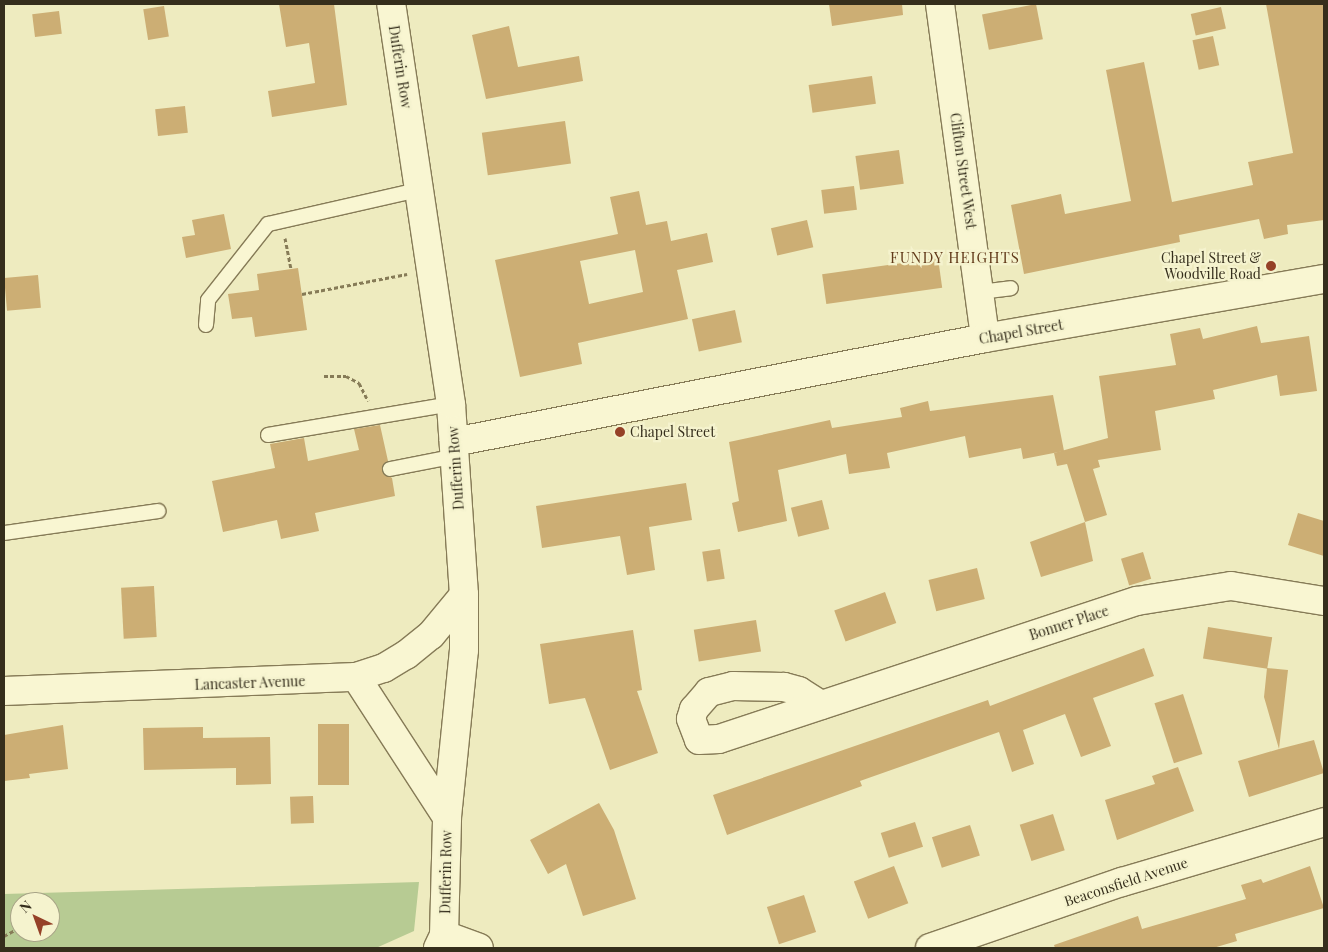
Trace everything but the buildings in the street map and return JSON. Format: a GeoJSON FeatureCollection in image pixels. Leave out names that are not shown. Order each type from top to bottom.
{"type":"FeatureCollection","features":[{"type":"Feature","properties":{"kind":"street","name":"Dufferin Row"},"geometry":{"type":"LineString","coordinates":[[391,4],[451,404],[464,595],[464,650],[447,817],[441,942]]}},
{"type":"Feature","properties":{"kind":"street","name":"Clifton Street West"},"geometry":{"type":"LineString","coordinates":[[940,4],[985,338]]}},
{"type":"Feature","properties":{"kind":"street","name":"Chapel Street"},"geometry":{"type":"LineString","coordinates":[[455,449],[985,338],[1324,279]]}},
{"type":"Feature","properties":{"kind":"street","name":"Bonner Place"},"geometry":{"type":"LineString","coordinates":[[821,705],[1137,601],[1231,586],[1324,600]]}},
{"type":"Feature","properties":{"kind":"street","name":"Lancaster Avenue"},"geometry":{"type":"LineString","coordinates":[[4,691],[356,677],[384,668],[406,655],[431,635],[464,595]]}},
{"type":"Feature","properties":{"kind":"street"},"geometry":{"type":"LineString","coordinates":[[356,677],[447,817]]}},
{"type":"Feature","properties":{"kind":"street","name":"Beaconsfield Avenue"},"geometry":{"type":"LineString","coordinates":[[930,948],[1122,882],[1324,822]]}},
{"type":"Feature","properties":{"kind":"street"},"geometry":{"type":"LineString","coordinates":[[441,942],[480,948]]}},
{"type":"Feature","properties":{"kind":"lane"},"geometry":{"type":"LineString","coordinates":[[206,325],[208,300],[268,224],[418,190]]}},
{"type":"Feature","properties":{"kind":"lane"},"geometry":{"type":"LineString","coordinates":[[980,292],[1011,288]]}},
{"type":"Feature","properties":{"kind":"lane"},"geometry":{"type":"LineString","coordinates":[[268,435],[451,404]]}},
{"type":"Feature","properties":{"kind":"lane"},"geometry":{"type":"LineString","coordinates":[[390,469],[455,449]]}},
{"type":"Feature","properties":{"kind":"lane"},"geometry":{"type":"LineString","coordinates":[[4,533],[158,511]]}},
{"type":"Feature","properties":{"kind":"path"},"geometry":{"type":"LineString","coordinates":[[281,221],[291,269]]}},
{"type":"Feature","properties":{"kind":"path"},"geometry":{"type":"LineString","coordinates":[[302,294],[430,270]]}},
{"type":"Feature","properties":{"kind":"path"},"geometry":{"type":"LineString","coordinates":[[324,376],[346,376],[359,383],[367,396],[372,417]]}},
{"type":"Feature","properties":{"kind":"green space"},"geometry":{"type":"Polygon","coordinates":[[[419,882],[414,931],[376,948],[4,948],[4,894],[10,894],[10,942],[60,942],[60,892],[419,882]]]}},
{"type":"Feature","properties":{"kind":"place","name":"Chapel Street & Woodville Road"},"geometry":{"type":"Point","coordinates":[1271,266]}},
{"type":"Feature","properties":{"kind":"place","name":"Chapel Street"},"geometry":{"type":"Point","coordinates":[620,432]}},
{"type":"Feature","properties":{"kind":"district","name":"FUNDY HEIGHTS"},"geometry":{"type":"Point","coordinates":[955,258]}}]}
